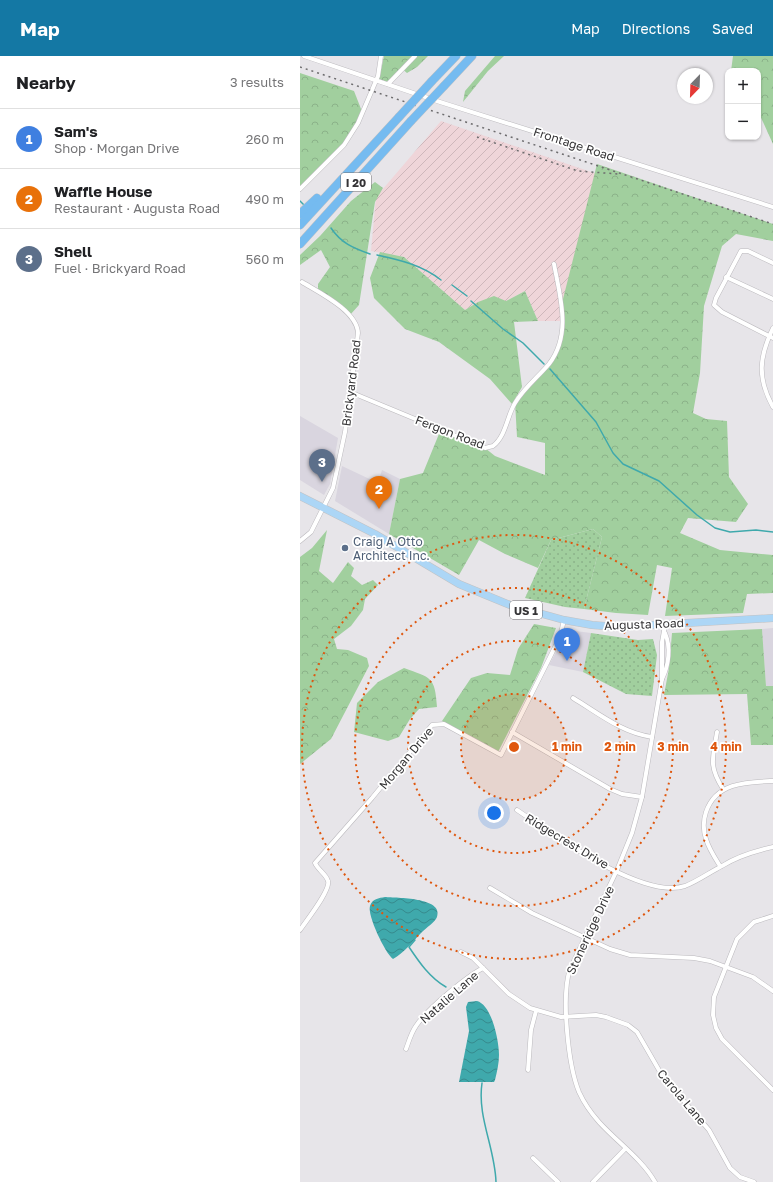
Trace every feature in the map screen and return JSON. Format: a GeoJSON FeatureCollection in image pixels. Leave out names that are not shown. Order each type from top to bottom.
{"type":"FeatureCollection","features":[{"type":"Feature","properties":{"kind":"highway","name":"I 20"},"geometry":{"type":"LineString","coordinates":[[300,225],[362,156],[456,56]]}},
{"type":"Feature","properties":{"kind":"highway","name":"I 20"},"geometry":{"type":"LineString","coordinates":[[300,244],[472,56]]}},
{"type":"Feature","properties":{"kind":"highway"},"geometry":{"type":"LineString","coordinates":[[300,214],[362,156]]}},
{"type":"Feature","properties":{"kind":"highway"},"geometry":{"type":"LineString","coordinates":[[300,249],[315,228]]}},
{"type":"Feature","properties":{"kind":"main road","name":"Augusta Road"},"geometry":{"type":"LineString","coordinates":[[301,497],[376,534],[446,578],[510,606],[564,620],[592,625],[618,627],[773,618]]}},
{"type":"Feature","properties":{"kind":"street","name":"Frontage Road"},"geometry":{"type":"LineString","coordinates":[[304,56],[773,207]]}},
{"type":"Feature","properties":{"kind":"street"},"geometry":{"type":"LineString","coordinates":[[300,189],[347,141],[363,114],[380,71],[381,56]]}},
{"type":"Feature","properties":{"kind":"street"},"geometry":{"type":"LineString","coordinates":[[388,84],[415,56]]}},
{"type":"Feature","properties":{"kind":"street"},"geometry":{"type":"LineString","coordinates":[[771,337],[722,312],[714,305],[726,277],[741,251],[748,251],[773,263]]}},
{"type":"Feature","properties":{"kind":"street","name":"Fergon Road"},"geometry":{"type":"LineString","coordinates":[[350,392],[485,448],[493,446],[501,436],[516,402],[553,359],[562,336],[562,303],[554,264]]}},
{"type":"Feature","properties":{"kind":"street"},"geometry":{"type":"LineString","coordinates":[[726,277],[773,300]]}},
{"type":"Feature","properties":{"kind":"street","name":"Brickyard Road"},"geometry":{"type":"LineString","coordinates":[[300,540],[311,532],[333,488],[336,478],[345,432],[356,348],[356,324],[340,306],[302,282]]}},
{"type":"Feature","properties":{"kind":"street"},"geometry":{"type":"LineString","coordinates":[[773,328],[762,359],[761,377],[767,397],[773,407]]}},
{"type":"Feature","properties":{"kind":"street","name":"Morgan Drive"},"geometry":{"type":"LineString","coordinates":[[300,930],[326,893],[329,886],[327,879],[314,863],[372,798],[430,728],[436,723],[444,724],[501,755],[560,637],[564,620]]}},
{"type":"Feature","properties":{"kind":"street","name":"Stoneridge Drive"},"geometry":{"type":"LineString","coordinates":[[655,1182],[647,1170],[589,1111],[579,1091],[573,1070],[566,997],[567,978],[617,870],[632,833],[642,797],[662,679],[662,642],[665,633],[665,625]]}},
{"type":"Feature","properties":{"kind":"street"},"geometry":{"type":"LineString","coordinates":[[573,698],[626,730],[640,736],[652,737]]}},
{"type":"Feature","properties":{"kind":"street"},"geometry":{"type":"LineString","coordinates":[[512,732],[610,789],[622,794],[642,797]]}},
{"type":"Feature","properties":{"kind":"street"},"geometry":{"type":"LineString","coordinates":[[717,732],[713,768],[715,776],[723,789]]}},
{"type":"Feature","properties":{"kind":"street"},"geometry":{"type":"LineString","coordinates":[[720,866],[707,842],[704,825],[710,804],[723,789],[734,785],[773,781]]}},
{"type":"Feature","properties":{"kind":"street","name":"Ridgecrest Drive"},"geometry":{"type":"LineString","coordinates":[[517,810],[590,858],[648,884],[668,888],[680,887],[695,882],[720,866],[747,853],[773,847]]}},
{"type":"Feature","properties":{"kind":"street"},"geometry":{"type":"LineString","coordinates":[[490,888],[532,912],[610,949],[630,955],[698,959],[753,977],[773,991]]}},
{"type":"Feature","properties":{"kind":"street"},"geometry":{"type":"LineString","coordinates":[[773,916],[754,922],[739,936],[733,947],[714,997],[713,1015],[716,1028],[725,1042],[773,1090]]}},
{"type":"Feature","properties":{"kind":"street","name":"Carola Lane"},"geometry":{"type":"LineString","coordinates":[[460,952],[473,958],[520,1003],[536,1011],[567,1017],[586,1015],[601,1016],[624,1023],[637,1032],[662,1077],[709,1130],[730,1168],[740,1177],[754,1182]]}},
{"type":"Feature","properties":{"kind":"street","name":"Natalie Lane"},"geometry":{"type":"LineString","coordinates":[[406,1049],[414,1029],[422,1018],[450,993],[483,968]]}},
{"type":"Feature","properties":{"kind":"street"},"geometry":{"type":"LineString","coordinates":[[528,1070],[532,1030],[536,1011]]}},
{"type":"Feature","properties":{"kind":"street"},"geometry":{"type":"LineString","coordinates":[[593,1182],[625,1149]]}},
{"type":"Feature","properties":{"kind":"street"},"geometry":{"type":"LineString","coordinates":[[533,1158],[558,1182]]}},
{"type":"Feature","properties":{"kind":"shaded area"},"geometry":{"type":"Polygon","coordinates":[[[441,121],[600,175],[565,321],[538,321],[525,291],[506,301],[478,302],[465,310],[404,257],[371,251],[376,197],[441,121]]]}},
{"type":"Feature","properties":{"kind":"shaded area"},"geometry":{"type":"Polygon","coordinates":[[[300,416],[338,438],[330,484],[324,495],[300,480],[300,416]]]}},
{"type":"Feature","properties":{"kind":"shaded area"},"geometry":{"type":"Polygon","coordinates":[[[342,466],[378,483],[382,470],[400,479],[389,534],[335,501],[342,466]]]}},
{"type":"Feature","properties":{"kind":"shaded area"},"geometry":{"type":"Polygon","coordinates":[[[773,628],[773,686],[766,687],[762,629],[773,628]]]}},
{"type":"Feature","properties":{"kind":"shaded area"},"geometry":{"type":"Polygon","coordinates":[[[568,630],[591,633],[583,672],[549,665],[568,630]]]}},
{"type":"Feature","properties":{"kind":"green space"},"geometry":{"type":"Polygon","coordinates":[[[384,56],[428,56],[417,67],[407,73],[401,68],[387,82],[379,79],[384,56]]]}},
{"type":"Feature","properties":{"kind":"green space"},"geometry":{"type":"Polygon","coordinates":[[[495,56],[504,56],[488,71],[463,102],[465,91],[495,56]]]}},
{"type":"Feature","properties":{"kind":"green space"},"geometry":{"type":"Polygon","coordinates":[[[733,56],[773,56],[773,144],[761,118],[761,68],[731,68],[733,56]]]}},
{"type":"Feature","properties":{"kind":"green space"},"geometry":{"type":"Polygon","coordinates":[[[300,73],[354,91],[363,114],[347,141],[303,186],[300,186],[300,73]]]}},
{"type":"Feature","properties":{"kind":"green space"},"geometry":{"type":"Polygon","coordinates":[[[597,164],[773,224],[773,241],[736,234],[722,246],[704,306],[700,373],[693,413],[706,419],[727,421],[729,477],[748,504],[736,522],[688,518],[680,533],[720,550],[773,555],[773,593],[747,594],[743,613],[665,616],[672,568],[657,565],[648,615],[584,609],[602,537],[593,529],[551,540],[538,568],[505,554],[479,540],[459,575],[389,534],[400,479],[423,473],[441,429],[485,448],[495,456],[545,475],[545,443],[517,437],[515,402],[548,365],[562,336],[562,303],[597,164]]]}},
{"type":"Feature","properties":{"kind":"green space"},"geometry":{"type":"Polygon","coordinates":[[[375,182],[383,188],[375,202],[359,305],[350,315],[318,293],[318,284],[330,267],[321,250],[300,265],[300,255],[320,236],[351,201],[375,182]]]}},
{"type":"Feature","properties":{"kind":"green space"},"geometry":{"type":"Polygon","coordinates":[[[380,252],[404,257],[465,310],[478,302],[494,296],[506,301],[525,291],[538,321],[514,322],[522,387],[512,404],[490,379],[439,342],[405,329],[374,298],[370,278],[380,252]]]}},
{"type":"Feature","properties":{"kind":"green space"},"geometry":{"type":"Polygon","coordinates":[[[593,529],[602,537],[584,609],[565,607],[525,598],[551,540],[593,529]]]}},
{"type":"Feature","properties":{"kind":"green space"},"geometry":{"type":"Polygon","coordinates":[[[327,530],[319,571],[333,583],[348,562],[354,568],[351,576],[362,585],[373,580],[378,585],[365,599],[363,610],[351,626],[334,639],[337,649],[348,650],[367,658],[369,666],[331,739],[300,764],[300,557],[312,548],[327,530]]]}},
{"type":"Feature","properties":{"kind":"green space"},"geometry":{"type":"Polygon","coordinates":[[[534,624],[556,628],[541,668],[498,752],[442,721],[471,678],[487,673],[510,675],[518,649],[534,624]]]}},
{"type":"Feature","properties":{"kind":"green space"},"geometry":{"type":"Polygon","coordinates":[[[762,629],[766,686],[773,686],[773,745],[751,745],[747,694],[664,695],[669,668],[672,633],[762,629]]]}},
{"type":"Feature","properties":{"kind":"green space"},"geometry":{"type":"Polygon","coordinates":[[[591,633],[638,640],[653,639],[657,655],[652,696],[626,694],[583,672],[591,633]]]}},
{"type":"Feature","properties":{"kind":"green space"},"geometry":{"type":"Polygon","coordinates":[[[404,668],[420,674],[430,680],[435,689],[437,707],[419,709],[410,719],[399,737],[388,741],[354,732],[357,703],[378,682],[404,668]]]}},
{"type":"Feature","properties":{"kind":"water"},"geometry":{"type":"Polygon","coordinates":[[[385,897],[408,898],[427,902],[437,910],[437,917],[434,921],[405,950],[393,959],[377,934],[370,911],[372,902],[376,899],[385,897]]]}},
{"type":"Feature","properties":{"kind":"water"},"geometry":{"type":"Polygon","coordinates":[[[477,1001],[487,1009],[491,1016],[498,1041],[499,1055],[495,1080],[494,1082],[459,1082],[469,1031],[466,1007],[468,1002],[477,1001]]]}},
{"type":"Feature","properties":{"kind":"waterway"},"geometry":{"type":"LineString","coordinates":[[300,201],[304,205]]}},
{"type":"Feature","properties":{"kind":"waterway"},"geometry":{"type":"LineString","coordinates":[[331,228],[343,241],[358,250],[370,254]]}},
{"type":"Feature","properties":{"kind":"waterway"},"geometry":{"type":"LineString","coordinates":[[377,255],[402,261],[426,270],[441,280]]}},
{"type":"Feature","properties":{"kind":"waterway"},"geometry":{"type":"LineString","coordinates":[[452,285],[467,296]]}},
{"type":"Feature","properties":{"kind":"waterway"},"geometry":{"type":"LineString","coordinates":[[471,301],[503,329],[523,343],[544,364]]}},
{"type":"Feature","properties":{"kind":"waterway"},"geometry":{"type":"LineString","coordinates":[[550,369],[596,422],[613,453],[623,464],[659,481],[697,515],[715,528],[730,532],[756,530],[773,532]]}},
{"type":"Feature","properties":{"kind":"waterway"},"geometry":{"type":"LineString","coordinates":[[415,940],[409,947],[430,974],[446,987]]}},
{"type":"Feature","properties":{"kind":"waterway"},"geometry":{"type":"LineString","coordinates":[[482,1083],[482,1108],[493,1157],[496,1182]]}},
{"type":"Feature","properties":{"kind":"railway"},"geometry":{"type":"LineString","coordinates":[[300,67],[773,224]]}},
{"type":"Feature","properties":{"kind":"railway"},"geometry":{"type":"LineString","coordinates":[[477,137],[578,171],[618,174]]}},
{"type":"Feature","properties":{"kind":"place","name":"Shell"},"geometry":{"type":"Point","coordinates":[322,482]}},
{"type":"Feature","properties":{"kind":"place","name":"Waffle House"},"geometry":{"type":"Point","coordinates":[379,509]}},
{"type":"Feature","properties":{"kind":"place","name":"Craig A Otto Architect Inc."},"geometry":{"type":"Point","coordinates":[345,548]}},
{"type":"Feature","properties":{"kind":"place","name":"Sam's"},"geometry":{"type":"Point","coordinates":[567,661]}}]}
